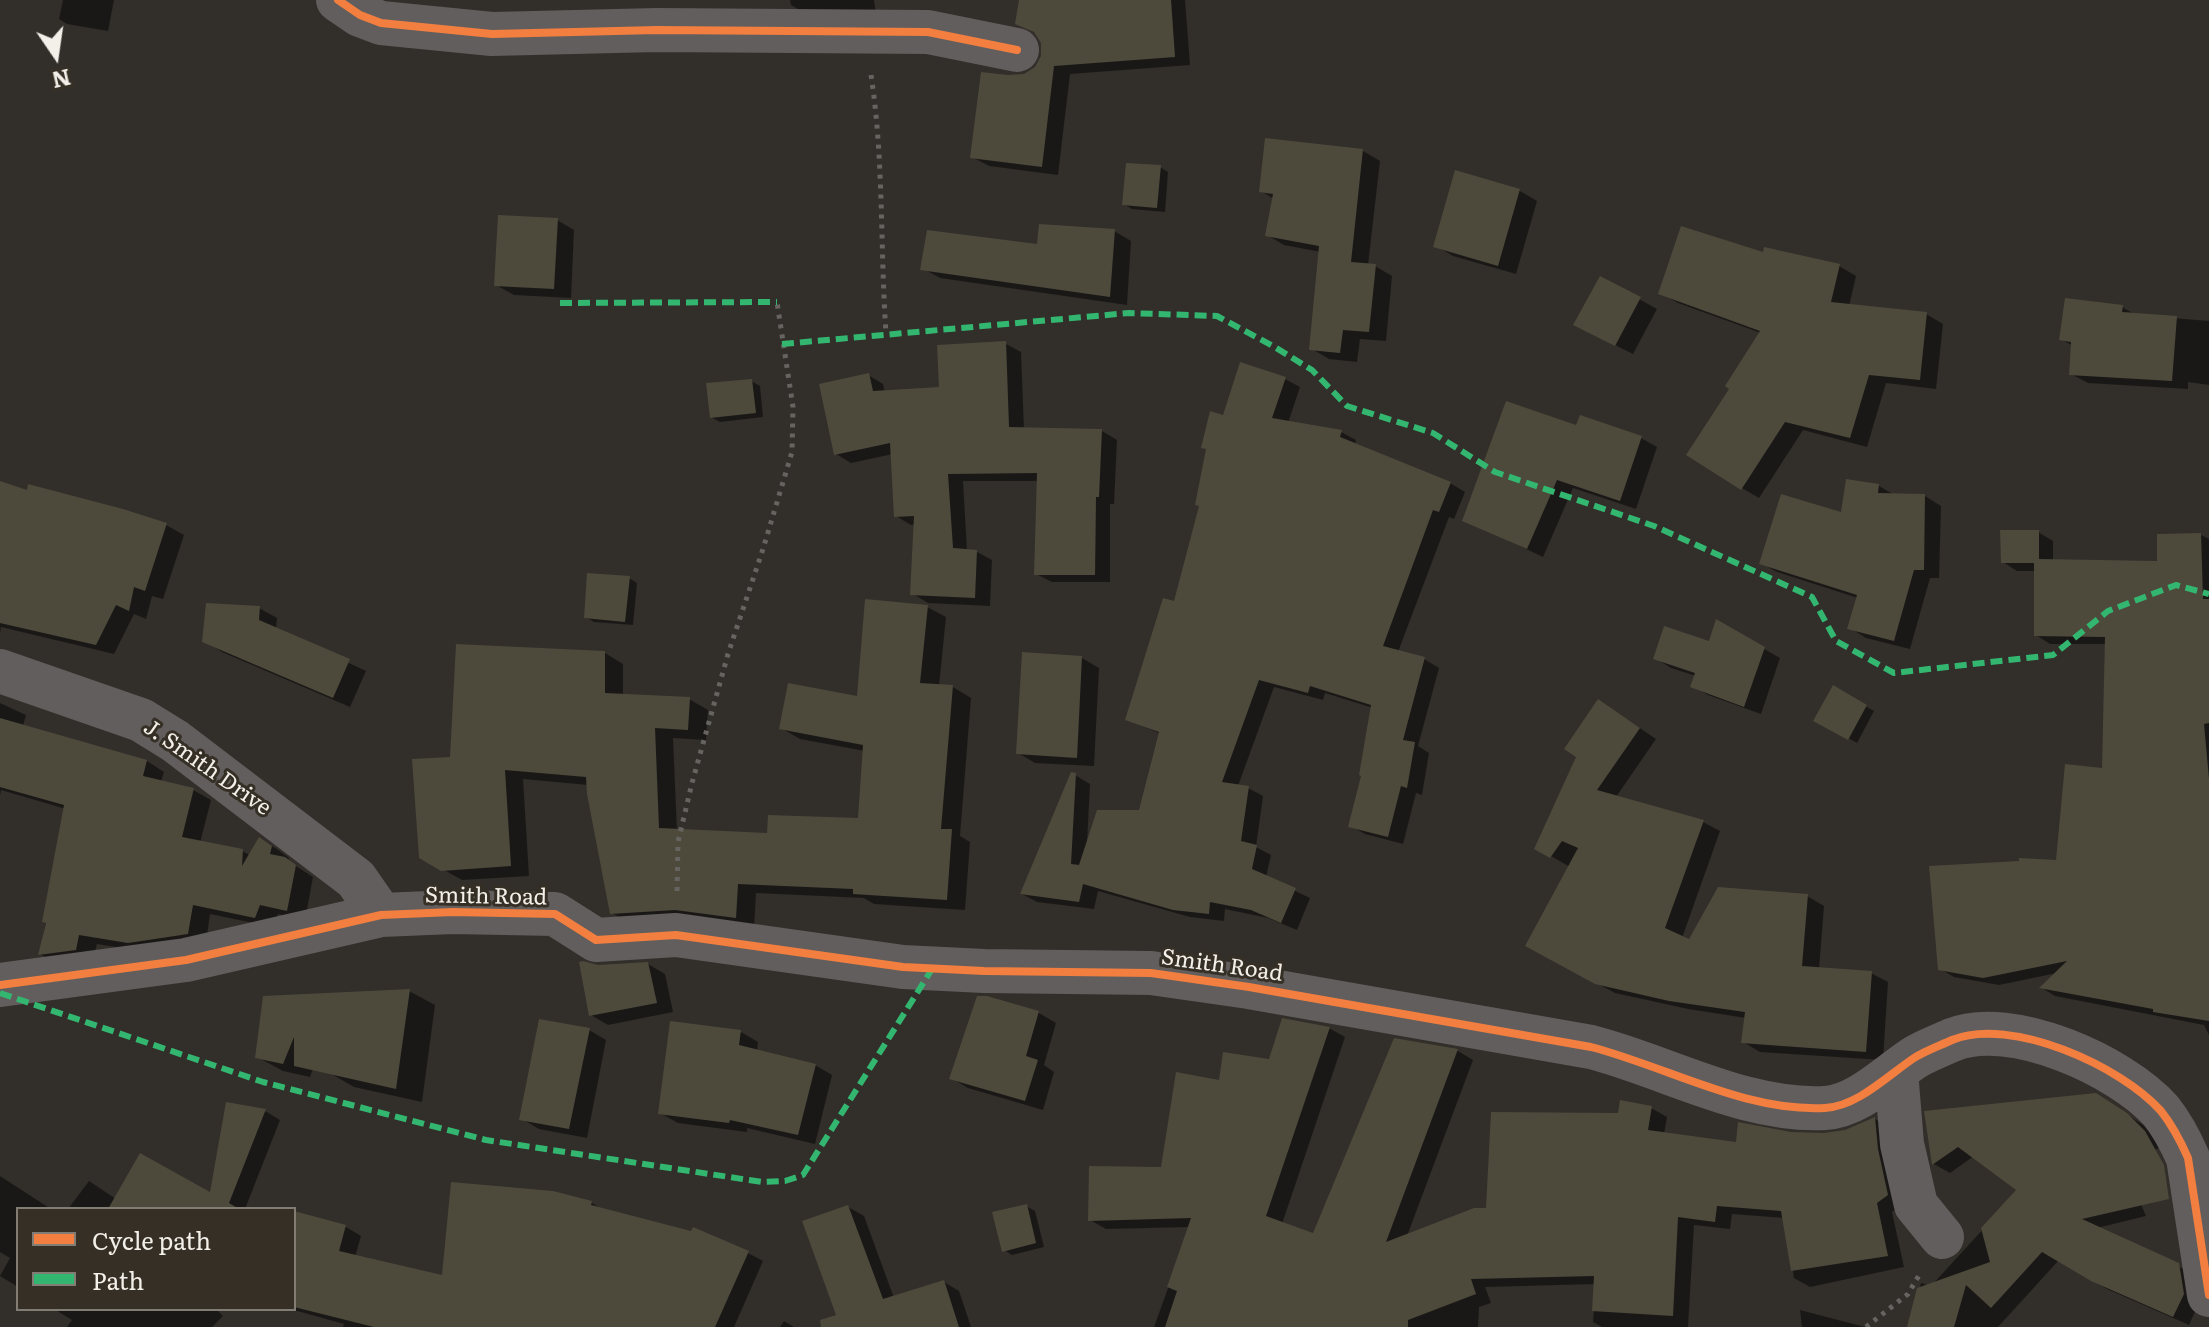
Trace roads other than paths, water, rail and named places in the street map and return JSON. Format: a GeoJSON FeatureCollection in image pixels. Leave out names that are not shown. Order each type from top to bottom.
{"type":"FeatureCollection","features":[{"type":"Feature","properties":{"kind":"street"},"geometry":{"type":"LineString","coordinates":[[338,0],[360,15],[381,23],[492,34],[657,30],[928,32],[1017,50]]}},
{"type":"Feature","properties":{"kind":"street","name":"J. Smith Drive"},"geometry":{"type":"LineString","coordinates":[[0,671],[141,720],[175,741],[356,879],[381,915]]}},
{"type":"Feature","properties":{"kind":"street","name":"Smith Road"},"geometry":{"type":"LineString","coordinates":[[0,985],[186,960],[381,915],[453,912],[555,914],[596,940],[676,935],[903,967],[1151,973],[1249,987],[1591,1047],[1634,1058],[1739,1095],[1800,1108],[1829,1108],[1851,1101],[1916,1057],[1956,1039],[1986,1034],[2015,1036],[2064,1048],[2119,1077],[2160,1110],[2179,1139],[2198,1153],[2209,1295]]}},
{"type":"Feature","properties":{"kind":"street"},"geometry":{"type":"LineString","coordinates":[[1896,1071],[1902,1144],[1916,1205],[1942,1237]]}}]}
